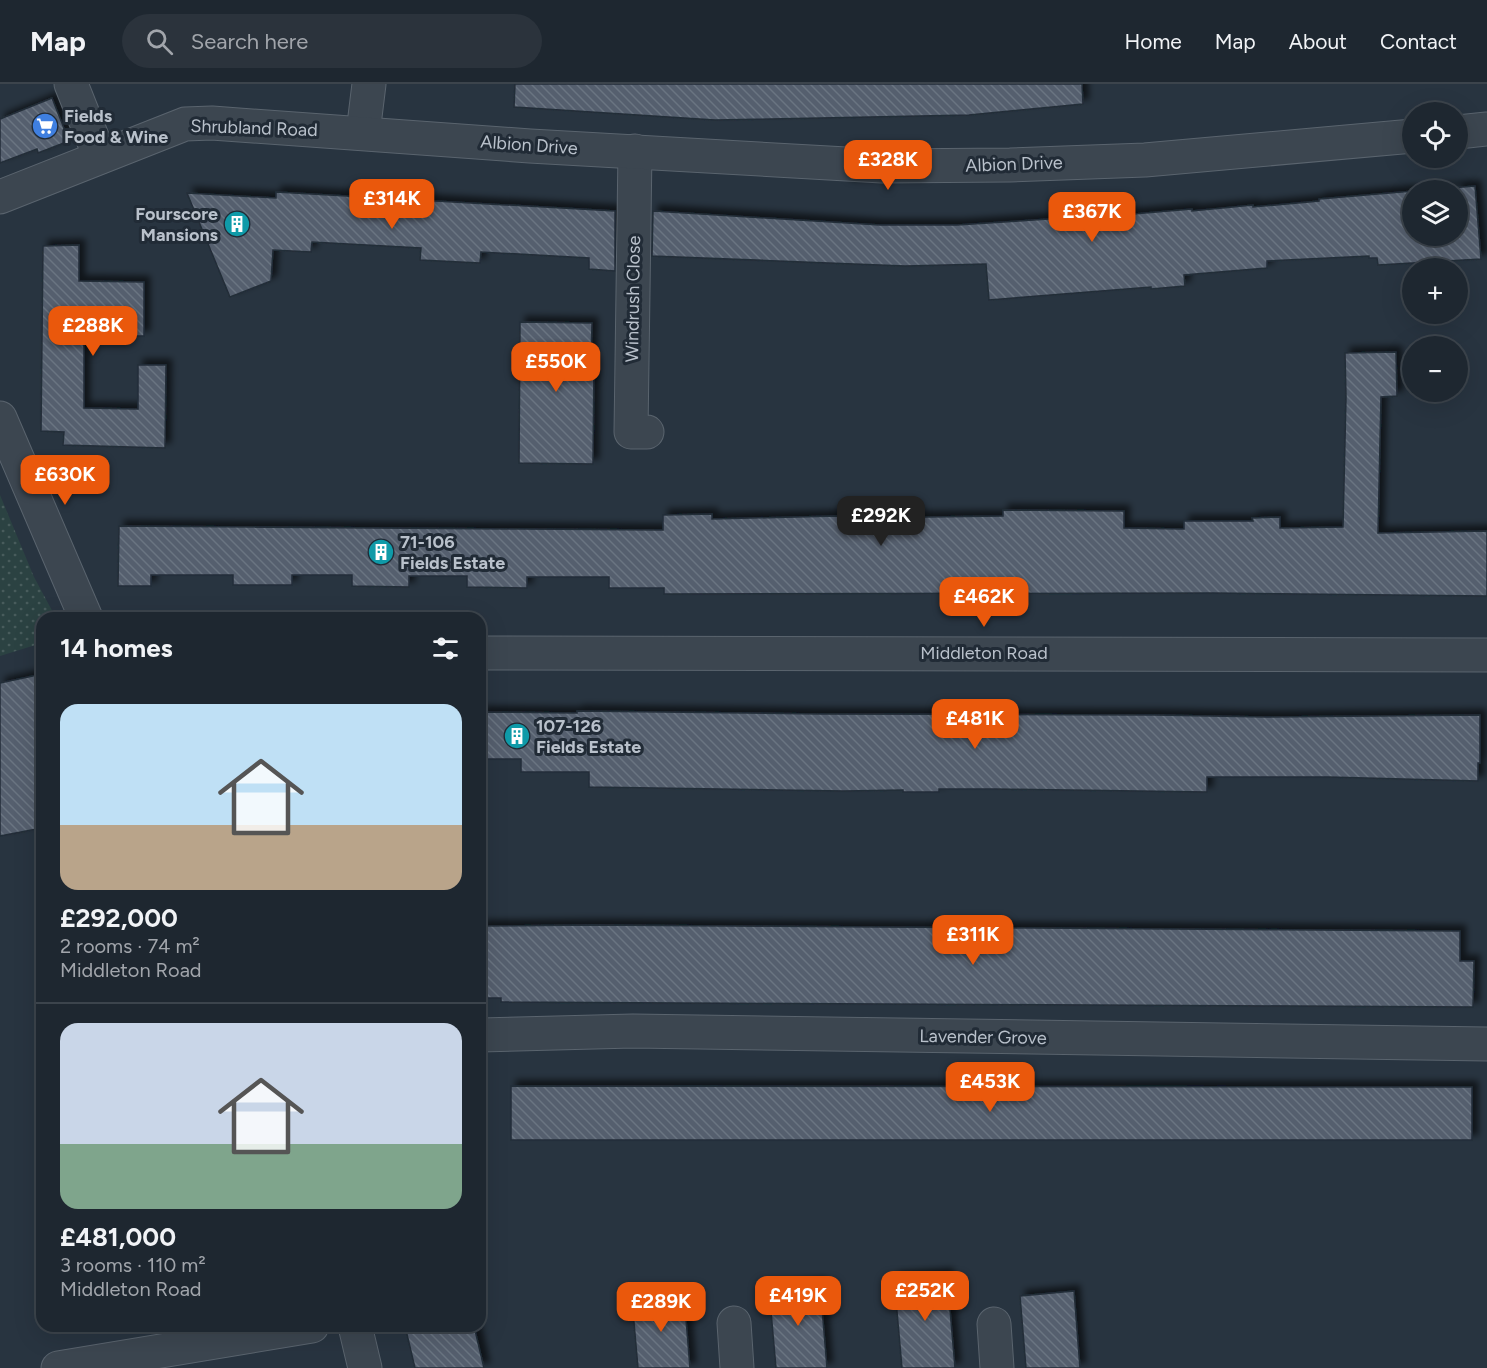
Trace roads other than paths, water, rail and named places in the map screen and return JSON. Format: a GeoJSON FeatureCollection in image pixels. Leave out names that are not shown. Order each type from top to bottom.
{"type":"FeatureCollection","features":[{"type":"Feature","properties":{"kind":"street"},"geometry":{"type":"LineString","coordinates":[[71,84],[100,157]]}},
{"type":"Feature","properties":{"kind":"street"},"geometry":{"type":"LineString","coordinates":[[363,133],[369,84]]}},
{"type":"Feature","properties":{"kind":"street","name":"Shrubland Road"},"geometry":{"type":"LineString","coordinates":[[0,197],[185,124],[212,123],[363,133]]}},
{"type":"Feature","properties":{"kind":"street"},"geometry":{"type":"LineString","coordinates":[[1468,131],[1487,129]]}},
{"type":"Feature","properties":{"kind":"street","name":"Albion Drive"},"geometry":{"type":"LineString","coordinates":[[363,133],[530,146],[882,166],[1010,165],[1145,160],[1402,137]]}},
{"type":"Feature","properties":{"kind":"street","name":"Windrush Close"},"geometry":{"type":"LineString","coordinates":[[635,151],[631,432],[647,432]]}},
{"type":"Feature","properties":{"kind":"street"},"geometry":{"type":"LineString","coordinates":[[0,418],[83,612]]}},
{"type":"Feature","properties":{"kind":"street","name":"Middleton Road"},"geometry":{"type":"LineString","coordinates":[[486,653],[1487,656]]}},
{"type":"Feature","properties":{"kind":"street","name":"Lavender Grove"},"geometry":{"type":"LineString","coordinates":[[486,1035],[633,1031],[1487,1044]]}},
{"type":"Feature","properties":{"kind":"street"},"geometry":{"type":"LineString","coordinates":[[734,1323],[737,1368]]}},
{"type":"Feature","properties":{"kind":"street"},"geometry":{"type":"LineString","coordinates":[[994,1324],[997,1368]]}},
{"type":"Feature","properties":{"kind":"street"},"geometry":{"type":"LineString","coordinates":[[58,1368],[276,1332]]}},
{"type":"Feature","properties":{"kind":"street"},"geometry":{"type":"LineString","coordinates":[[356,1332],[365,1368]]}},
{"type":"Feature","properties":{"kind":"place","name":"Fields Food & Wine"},"geometry":{"type":"Point","coordinates":[45,126]}},
{"type":"Feature","properties":{"kind":"place","name":"Fourscore Mansions"},"geometry":{"type":"Point","coordinates":[237,224]}},
{"type":"Feature","properties":{"kind":"place","name":"71-106 Fields Estate"},"geometry":{"type":"Point","coordinates":[381,552]}},
{"type":"Feature","properties":{"kind":"place","name":"107-126 Fields Estate"},"geometry":{"type":"Point","coordinates":[517,736]}}]}
